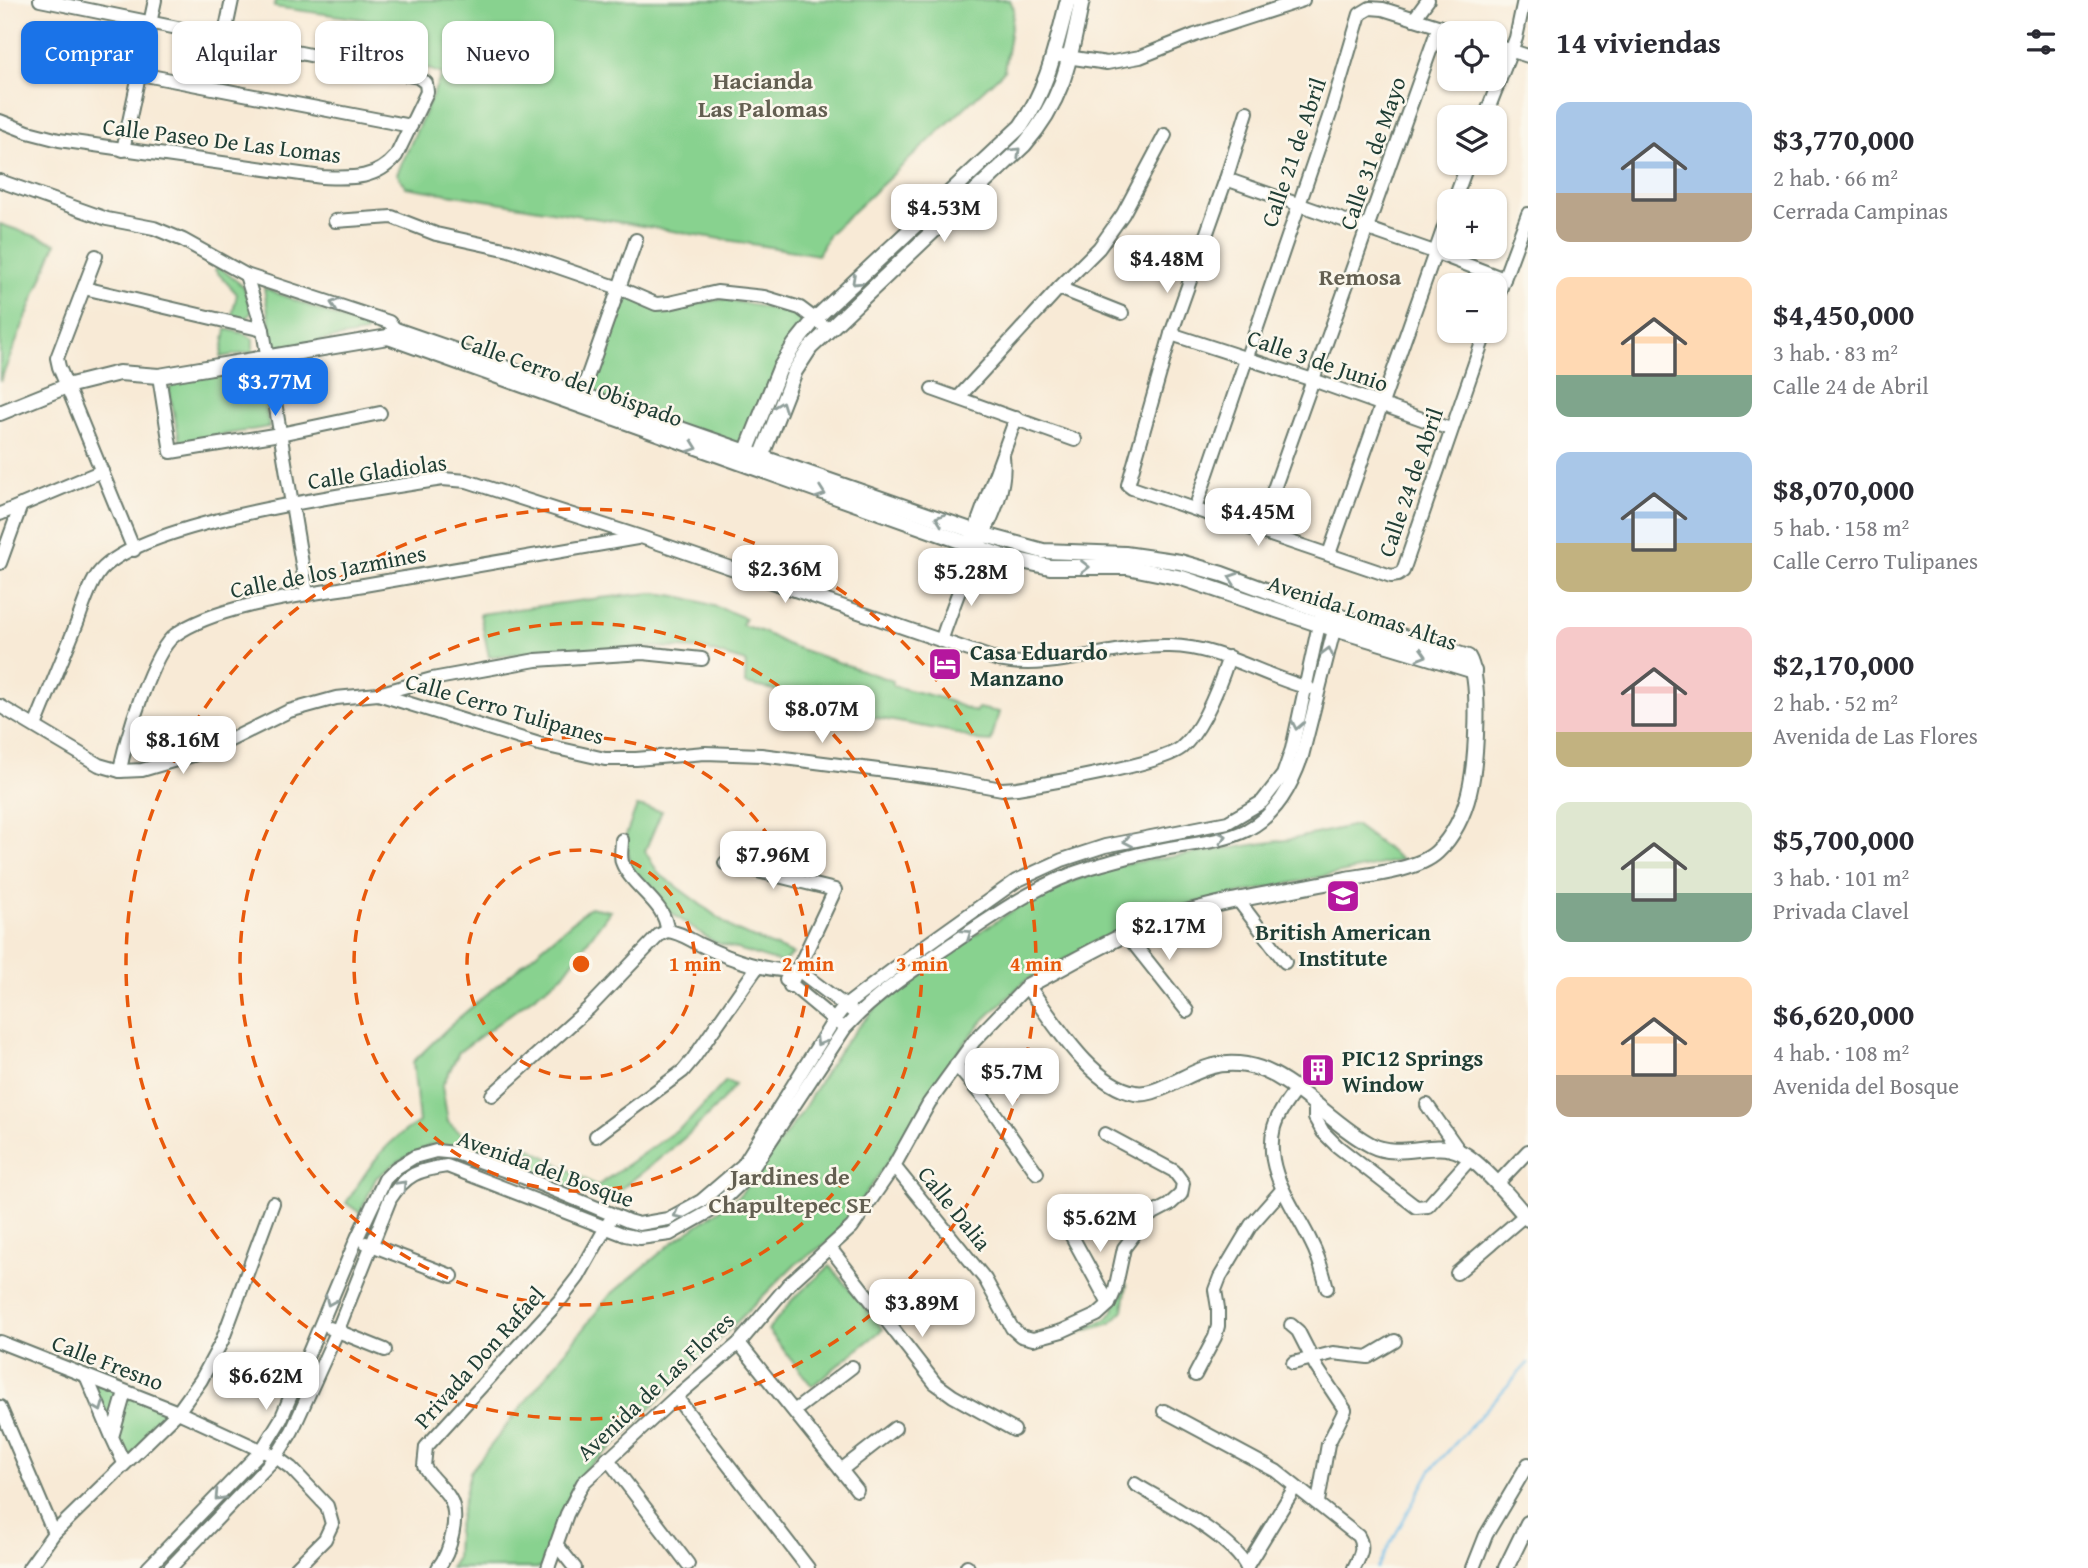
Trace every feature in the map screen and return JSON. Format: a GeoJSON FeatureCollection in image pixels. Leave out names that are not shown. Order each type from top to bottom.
{"type":"FeatureCollection","features":[{"type":"Feature","properties":{"kind":"main road"},"geometry":{"type":"LineString","coordinates":[[744,458],[780,368],[815,319],[1021,127],[1040,96],[1068,0]]}},
{"type":"Feature","properties":{"kind":"main road"},"geometry":{"type":"LineString","coordinates":[[759,464],[795,371],[810,348],[1024,145],[1048,114],[1070,59],[1082,0]]}},
{"type":"Feature","properties":{"kind":"main road"},"geometry":{"type":"LineString","coordinates":[[0,413],[66,386],[119,373],[159,376],[394,336]]}},
{"type":"Feature","properties":{"kind":"main road","name":"Calle Cerro del Obispado"},"geometry":{"type":"LineString","coordinates":[[394,336],[581,396],[744,458]]}},
{"type":"Feature","properties":{"kind":"main road","name":"Calle Cerro del Obispado"},"geometry":{"type":"LineString","coordinates":[[394,336],[744,458]]}},
{"type":"Feature","properties":{"kind":"main road","name":"Avenida Lomas Altas"},"geometry":{"type":"LineString","coordinates":[[744,458],[977,540],[1042,551],[1125,554],[1180,562],[1222,574],[1320,617],[1463,654],[1468,656],[1474,671]]}},
{"type":"Feature","properties":{"kind":"main road","name":"Avenida de Las Flores"},"geometry":{"type":"LineString","coordinates":[[1027,986],[1126,934],[1170,917],[1238,900],[1404,868],[1435,854],[1457,826],[1469,793],[1476,710],[1474,671]]}},
{"type":"Feature","properties":{"kind":"main road"},"geometry":{"type":"LineString","coordinates":[[1027,986],[1088,1066],[1116,1085],[1134,1093],[1156,1091],[1209,1065],[1228,1063],[1258,1068],[1296,1090],[1353,1134],[1385,1151],[1440,1148],[1465,1155],[1497,1184],[1526,1217]]}},
{"type":"Feature","properties":{"kind":"main road"},"geometry":{"type":"LineString","coordinates":[[1506,1568],[1528,1523]]}},
{"type":"Feature","properties":{"kind":"street"},"geometry":{"type":"LineString","coordinates":[[40,0],[79,4],[150,21],[155,0]]}},
{"type":"Feature","properties":{"kind":"street"},"geometry":{"type":"LineString","coordinates":[[227,21],[232,0]]}},
{"type":"Feature","properties":{"kind":"street"},"geometry":{"type":"LineString","coordinates":[[1054,55],[1107,63],[1140,57],[1195,35],[1303,0]]}},
{"type":"Feature","properties":{"kind":"street"},"geometry":{"type":"LineString","coordinates":[[1428,0],[1415,19],[1437,25]]}},
{"type":"Feature","properties":{"kind":"street"},"geometry":{"type":"LineString","coordinates":[[1490,105],[1522,17],[1524,0]]}},
{"type":"Feature","properties":{"kind":"street","name":"Calle 21 de Abril"},"geometry":{"type":"LineString","coordinates":[[1195,509],[1332,108],[1360,14],[1365,10],[1383,9],[1415,19]]}},
{"type":"Feature","properties":{"kind":"street","name":"Calle 31 de Mayo"},"geometry":{"type":"LineString","coordinates":[[1259,531],[1437,32]]}},
{"type":"Feature","properties":{"kind":"street"},"geometry":{"type":"LineString","coordinates":[[1507,49],[1528,56]]}},
{"type":"Feature","properties":{"kind":"street","name":"Calle Paseo De Las Lomas"},"geometry":{"type":"LineString","coordinates":[[0,121],[59,140],[322,177],[366,176],[389,164],[396,156],[427,92],[426,83],[418,76],[301,52]]}},
{"type":"Feature","properties":{"kind":"street"},"geometry":{"type":"LineString","coordinates":[[158,78],[411,126]]}},
{"type":"Feature","properties":{"kind":"street"},"geometry":{"type":"LineString","coordinates":[[123,150],[137,84]]}},
{"type":"Feature","properties":{"kind":"street"},"geometry":{"type":"LineString","coordinates":[[1171,334],[1247,111]]}},
{"type":"Feature","properties":{"kind":"street"},"geometry":{"type":"LineString","coordinates":[[958,398],[1099,248],[1115,226],[1166,135]]}},
{"type":"Feature","properties":{"kind":"street"},"geometry":{"type":"LineString","coordinates":[[1226,179],[1488,273]]}},
{"type":"Feature","properties":{"kind":"street","name":"Calle Cerro del Obispado"},"geometry":{"type":"LineString","coordinates":[[0,181],[107,219],[154,228],[183,240],[246,275],[389,321],[394,336]]}},
{"type":"Feature","properties":{"kind":"street"},"geometry":{"type":"LineString","coordinates":[[1506,273],[1528,215]]}},
{"type":"Feature","properties":{"kind":"street"},"geometry":{"type":"LineString","coordinates":[[335,221],[392,217],[423,229],[509,250],[656,303],[669,303],[717,292],[764,297],[800,309],[828,329]]}},
{"type":"Feature","properties":{"kind":"street"},"geometry":{"type":"LineString","coordinates":[[581,396],[636,240]]}},
{"type":"Feature","properties":{"kind":"street"},"geometry":{"type":"LineString","coordinates":[[1329,554],[1437,244]]}},
{"type":"Feature","properties":{"kind":"street"},"geometry":{"type":"LineString","coordinates":[[96,256],[57,358],[134,550]]}},
{"type":"Feature","properties":{"kind":"street"},"geometry":{"type":"LineString","coordinates":[[246,275],[263,330],[307,594]]}},
{"type":"Feature","properties":{"kind":"street"},"geometry":{"type":"LineString","coordinates":[[84,288],[263,330]]}},
{"type":"Feature","properties":{"kind":"street"},"geometry":{"type":"LineString","coordinates":[[1059,288],[1122,313]]}},
{"type":"Feature","properties":{"kind":"street","name":"Calle 3 de Junio"},"geometry":{"type":"LineString","coordinates":[[1171,334],[1381,403],[1450,429]]}},
{"type":"Feature","properties":{"kind":"street","name":"Calle 24 de Abril"},"geometry":{"type":"LineString","coordinates":[[1171,334],[1128,485],[1391,576],[1403,571],[1482,343]]}},
{"type":"Feature","properties":{"kind":"street"},"geometry":{"type":"LineString","coordinates":[[159,376],[171,452],[279,434],[380,413]]}},
{"type":"Feature","properties":{"kind":"street"},"geometry":{"type":"LineString","coordinates":[[932,390],[1074,440]]}},
{"type":"Feature","properties":{"kind":"street"},"geometry":{"type":"LineString","coordinates":[[941,641],[995,489],[1016,418]]}},
{"type":"Feature","properties":{"kind":"street"},"geometry":{"type":"LineString","coordinates":[[0,514],[102,471]]}},
{"type":"Feature","properties":{"kind":"street","name":"Calle Gladiolas"},"geometry":{"type":"LineString","coordinates":[[35,726],[92,586],[106,565],[134,550],[198,524],[291,505],[456,479],[641,537],[1011,663],[1049,661],[1142,646],[1186,647],[1229,657],[1318,691]]}},
{"type":"Feature","properties":{"kind":"street"},"geometry":{"type":"LineString","coordinates":[[0,563],[21,505]]}},
{"type":"Feature","properties":{"kind":"street","name":"Calle de los Jazmines"},"geometry":{"type":"LineString","coordinates":[[120,771],[124,748],[161,650],[173,635],[224,612],[307,594],[641,537]]}},
{"type":"Feature","properties":{"kind":"street","name":"Avenida del Bosque"},"geometry":{"type":"LineString","coordinates":[[170,1568],[276,1457],[304,1408],[390,1199],[401,1182],[421,1170],[447,1166],[609,1222],[639,1224],[668,1219],[701,1201],[743,1165],[839,1024],[845,1006],[1016,881],[1105,846],[1228,822],[1262,802],[1283,775],[1292,749],[1320,617]]}},
{"type":"Feature","properties":{"kind":"street","name":"Avenida del Bosque"},"geometry":{"type":"LineString","coordinates":[[839,1024],[857,1015],[899,979],[1006,907],[1067,876],[1157,850],[1227,837],[1246,830],[1278,807],[1296,775],[1336,622]]}},
{"type":"Feature","properties":{"kind":"street"},"geometry":{"type":"LineString","coordinates":[[0,706],[84,758],[120,771],[142,770],[210,750],[289,711],[336,698],[378,694],[432,679],[536,660],[643,653],[702,659]]}},
{"type":"Feature","properties":{"kind":"street","name":"Calle Cerro Tulipanes"},"geometry":{"type":"LineString","coordinates":[[378,694],[539,744],[605,759],[705,753],[761,755],[1010,789],[1146,761],[1181,748],[1206,712],[1220,685],[1229,657]]}},
{"type":"Feature","properties":{"kind":"street"},"geometry":{"type":"LineString","coordinates":[[622,840],[621,859],[626,871],[664,917],[667,931]]}},
{"type":"Feature","properties":{"kind":"street"},"geometry":{"type":"LineString","coordinates":[[725,863],[835,890],[790,986]]}},
{"type":"Feature","properties":{"kind":"street"},"geometry":{"type":"LineString","coordinates":[[1238,900],[1286,962]]}},
{"type":"Feature","properties":{"kind":"street"},"geometry":{"type":"LineString","coordinates":[[492,1095],[589,1008],[659,935],[667,931],[675,932],[704,947],[779,972],[798,970],[857,1015]]}},
{"type":"Feature","properties":{"kind":"street"},"geometry":{"type":"LineString","coordinates":[[1126,934],[1187,1011]]}},
{"type":"Feature","properties":{"kind":"street"},"geometry":{"type":"LineString","coordinates":[[596,1136],[683,1071],[758,965]]}},
{"type":"Feature","properties":{"kind":"street"},"geometry":{"type":"LineString","coordinates":[[779,972],[790,986],[839,1024]]}},
{"type":"Feature","properties":{"kind":"street","name":"Avenida de Las Flores"},"geometry":{"type":"LineString","coordinates":[[548,1568],[567,1514],[583,1483],[607,1458],[739,1343],[789,1284],[852,1227],[894,1166],[929,1103],[956,1065],[974,1041],[1027,986]]}},
{"type":"Feature","properties":{"kind":"street"},"geometry":{"type":"LineString","coordinates":[[956,1065],[986,1101],[1037,1173]]}},
{"type":"Feature","properties":{"kind":"street"},"geometry":{"type":"LineString","coordinates":[[1296,1090],[1283,1107],[1274,1127],[1274,1160],[1281,1191],[1312,1243],[1328,1288]]}},
{"type":"Feature","properties":{"kind":"street"},"geometry":{"type":"LineString","coordinates":[[1315,1106],[1315,1118],[1323,1132],[1337,1146],[1416,1207],[1428,1206],[1465,1155],[1427,1105]]}},
{"type":"Feature","properties":{"kind":"street"},"geometry":{"type":"LineString","coordinates":[[1105,1134],[1174,1171],[1182,1183],[1181,1194],[1169,1205],[1148,1216],[1124,1248],[1115,1290],[1109,1304]]}},
{"type":"Feature","properties":{"kind":"street","name":"Avenida del Bosque"},"geometry":{"type":"LineString","coordinates":[[148,1568],[262,1450],[293,1394],[356,1238],[384,1180],[396,1168],[414,1157],[436,1151],[456,1153],[523,1177],[609,1222]]}},
{"type":"Feature","properties":{"kind":"street"},"geometry":{"type":"LineString","coordinates":[[1497,1184],[1528,1151]]}},
{"type":"Feature","properties":{"kind":"street","name":"Calle Dalia"},"geometry":{"type":"LineString","coordinates":[[894,1166],[985,1279],[1012,1328],[1021,1336],[1033,1339],[1062,1331],[1097,1315],[1109,1304]]}},
{"type":"Feature","properties":{"kind":"street"},"geometry":{"type":"LineString","coordinates":[[1195,1375],[1218,1326],[1215,1290],[1220,1277],[1251,1224],[1281,1191]]}},
{"type":"Feature","properties":{"kind":"street"},"geometry":{"type":"LineString","coordinates":[[29,1568],[54,1533],[178,1412],[201,1380],[222,1341],[273,1203]]}},
{"type":"Feature","properties":{"kind":"street"},"geometry":{"type":"LineString","coordinates":[[1457,1273],[1526,1217]]}},
{"type":"Feature","properties":{"kind":"street"},"geometry":{"type":"LineString","coordinates":[[1063,1220],[1109,1304]]}},
{"type":"Feature","properties":{"kind":"street","name":"Privada Don Rafael"},"geometry":{"type":"LineString","coordinates":[[438,1568],[450,1547],[453,1508],[449,1497],[424,1466],[426,1447],[561,1299],[578,1277],[609,1222]]}},
{"type":"Feature","properties":{"kind":"street"},"geometry":{"type":"LineString","coordinates":[[356,1238],[452,1276]]}},
{"type":"Feature","properties":{"kind":"street"},"geometry":{"type":"LineString","coordinates":[[830,1248],[935,1383],[1014,1430]]}},
{"type":"Feature","properties":{"kind":"street"},"geometry":{"type":"LineString","coordinates":[[320,1324],[385,1350]]}},
{"type":"Feature","properties":{"kind":"street"},"geometry":{"type":"LineString","coordinates":[[1291,1325],[1303,1339],[1311,1358],[1345,1409],[1328,1444],[1318,1502]]}},
{"type":"Feature","properties":{"kind":"street"},"geometry":{"type":"LineString","coordinates":[[1293,1363],[1334,1353],[1368,1357],[1395,1341]]}},
{"type":"Feature","properties":{"kind":"street"},"geometry":{"type":"LineString","coordinates":[[739,1343],[857,1490]]}},
{"type":"Feature","properties":{"kind":"street","name":"Calle Fresno"},"geometry":{"type":"LineString","coordinates":[[2,1347],[178,1412],[262,1450],[291,1468],[327,1506],[332,1524],[326,1539],[296,1568]]}},
{"type":"Feature","properties":{"kind":"street"},"geometry":{"type":"LineString","coordinates":[[794,1411],[852,1367]]}},
{"type":"Feature","properties":{"kind":"street"},"geometry":{"type":"LineString","coordinates":[[87,1378],[124,1463]]}},
{"type":"Feature","properties":{"kind":"street"},"geometry":{"type":"LineString","coordinates":[[112,1437],[125,1392]]}},
{"type":"Feature","properties":{"kind":"street"},"geometry":{"type":"LineString","coordinates":[[676,1397],[807,1568]]}},
{"type":"Feature","properties":{"kind":"street"},"geometry":{"type":"LineString","coordinates":[[0,1407],[54,1533]]}},
{"type":"Feature","properties":{"kind":"street"},"geometry":{"type":"LineString","coordinates":[[1164,1412],[1263,1463],[1318,1502],[1358,1536],[1362,1543],[1362,1553],[1354,1568]]}},
{"type":"Feature","properties":{"kind":"street"},"geometry":{"type":"LineString","coordinates":[[841,1470],[895,1428]]}},
{"type":"Feature","properties":{"kind":"street"},"geometry":{"type":"LineString","coordinates":[[607,1458],[688,1564]]}},
{"type":"Feature","properties":{"kind":"street"},"geometry":{"type":"LineString","coordinates":[[1473,1568],[1486,1535],[1528,1464]]}},
{"type":"Feature","properties":{"kind":"street"},"geometry":{"type":"LineString","coordinates":[[1135,1485],[1234,1549],[1247,1567],[1295,1487]]}},
{"type":"Feature","properties":{"kind":"street"},"geometry":{"type":"LineString","coordinates":[[556,1544],[575,1568]]}},
{"type":"Feature","properties":{"kind":"green space"},"geometry":{"type":"Polygon","coordinates":[[[275,0],[1010,0],[1014,9],[1004,71],[829,234],[818,255],[406,187],[397,174],[442,74],[428,69],[428,21],[377,21],[274,7],[275,0]]]}},
{"type":"Feature","properties":{"kind":"green space"},"geometry":{"type":"Polygon","coordinates":[[[0,224],[56,243],[0,382],[0,224]]]}},
{"type":"Feature","properties":{"kind":"green space"},"geometry":{"type":"Polygon","coordinates":[[[218,266],[244,287],[252,312],[247,318],[232,316],[237,294],[215,270],[218,266]]]}},
{"type":"Feature","properties":{"kind":"green space"},"geometry":{"type":"Polygon","coordinates":[[[264,288],[367,329],[366,333],[274,349],[264,288]]]}},
{"type":"Feature","properties":{"kind":"green space"},"geometry":{"type":"Polygon","coordinates":[[[623,294],[660,309],[724,299],[791,313],[803,320],[803,328],[742,449],[586,395],[623,294]]]}},
{"type":"Feature","properties":{"kind":"green space"},"geometry":{"type":"Polygon","coordinates":[[[226,329],[246,334],[253,339],[253,352],[221,357],[226,329]]]}},
{"type":"Feature","properties":{"kind":"green space"},"geometry":{"type":"Polygon","coordinates":[[[257,367],[260,371],[269,427],[180,442],[169,390],[179,377],[257,367]]]}},
{"type":"Feature","properties":{"kind":"green space"},"geometry":{"type":"Polygon","coordinates":[[[653,593],[712,605],[745,618],[742,625],[788,645],[893,681],[893,686],[941,698],[975,712],[978,708],[999,712],[991,742],[877,718],[858,718],[774,690],[745,684],[746,662],[703,649],[653,647],[551,650],[489,657],[480,614],[653,593]]]}},
{"type":"Feature","properties":{"kind":"green space"},"geometry":{"type":"Polygon","coordinates":[[[637,806],[662,811],[645,851],[658,873],[735,930],[793,954],[782,963],[714,942],[661,906],[631,875],[626,835],[637,806]]]}},
{"type":"Feature","properties":{"kind":"green space"},"geometry":{"type":"Polygon","coordinates":[[[1355,825],[1402,860],[1167,909],[1100,940],[1025,981],[981,1023],[956,1054],[901,1143],[831,1240],[793,1266],[613,1446],[586,1469],[568,1499],[542,1568],[450,1568],[456,1559],[457,1531],[470,1472],[610,1295],[672,1243],[739,1196],[800,1115],[844,1044],[877,1006],[970,938],[1056,887],[1116,865],[1293,839],[1355,825]]]}},
{"type":"Feature","properties":{"kind":"green space"},"geometry":{"type":"Polygon","coordinates":[[[590,907],[610,911],[563,975],[459,1052],[442,1086],[448,1122],[468,1140],[512,1151],[525,1145],[597,1186],[688,1122],[726,1081],[735,1085],[721,1102],[657,1161],[606,1201],[458,1147],[431,1145],[400,1160],[376,1178],[360,1213],[346,1203],[386,1148],[419,1122],[413,1062],[454,1022],[590,907]]]}},
{"type":"Feature","properties":{"kind":"green space"},"geometry":{"type":"Polygon","coordinates":[[[830,1266],[883,1329],[812,1386],[768,1330],[793,1299],[830,1266]]]}},
{"type":"Feature","properties":{"kind":"green space"},"geometry":{"type":"Polygon","coordinates":[[[1127,1284],[1123,1310],[1111,1323],[1069,1336],[1106,1319],[1127,1284]]]}},
{"type":"Feature","properties":{"kind":"green space"},"geometry":{"type":"Polygon","coordinates":[[[87,1378],[178,1412],[124,1463],[87,1378]]]}},
{"type":"Feature","properties":{"kind":"waterway"},"geometry":{"type":"LineString","coordinates":[[1377,1568],[1431,1470],[1528,1363]]}},
{"type":"Feature","properties":{"kind":"place","name":"Casa Eduardo Manzano"},"geometry":{"type":"Point","coordinates":[945,664]}},
{"type":"Feature","properties":{"kind":"place","name":"British American Institute"},"geometry":{"type":"Point","coordinates":[1343,896]}},
{"type":"Feature","properties":{"kind":"place","name":"PIC12 Springs Window"},"geometry":{"type":"Point","coordinates":[1318,1070]}},
{"type":"Feature","properties":{"kind":"district","name":"Hacianda Las Palomas"},"geometry":{"type":"Point","coordinates":[763,94]}},
{"type":"Feature","properties":{"kind":"district","name":"Remosa"},"geometry":{"type":"Point","coordinates":[1360,276]}},
{"type":"Feature","properties":{"kind":"district","name":"Jardines de Chapultepec SE"},"geometry":{"type":"Point","coordinates":[790,1190]}}]}
